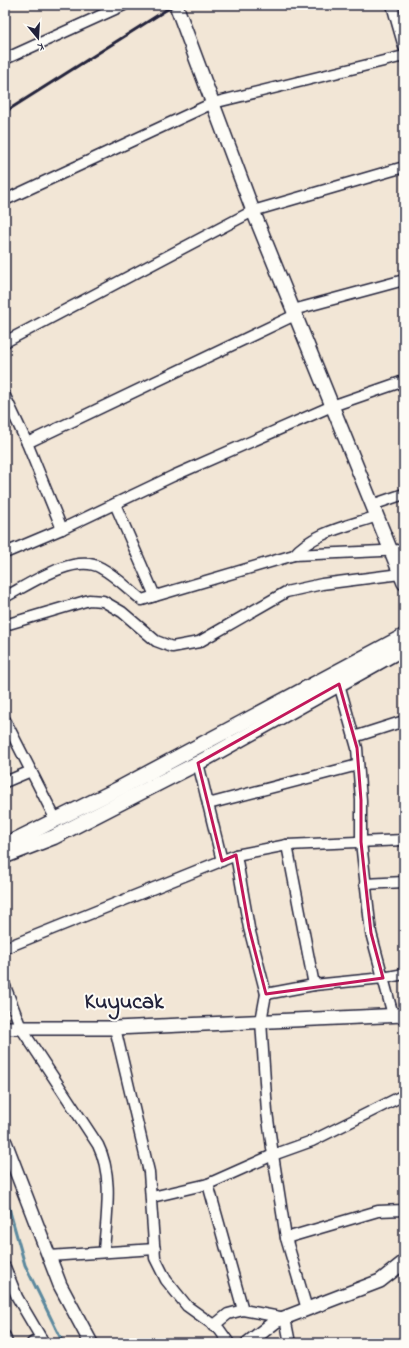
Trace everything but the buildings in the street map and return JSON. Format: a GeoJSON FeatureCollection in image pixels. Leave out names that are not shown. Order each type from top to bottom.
{"type":"FeatureCollection","features":[{"type":"Feature","properties":{"kind":"main road"},"geometry":{"type":"LineString","coordinates":[[5,845],[191,750],[404,636]]}},
{"type":"Feature","properties":{"kind":"main road"},"geometry":{"type":"LineString","coordinates":[[5,856],[54,837],[198,763],[404,648]]}},
{"type":"Feature","properties":{"kind":"main road"},"geometry":{"type":"LineString","coordinates":[[191,750],[198,763]]}},
{"type":"Feature","properties":{"kind":"street"},"geometry":{"type":"LineString","coordinates":[[5,59],[124,5]]}},
{"type":"Feature","properties":{"kind":"street"},"geometry":{"type":"LineString","coordinates":[[5,625],[89,600],[103,601],[122,612],[156,641],[172,648],[199,642],[286,592],[322,584],[402,579],[253,212],[176,5]]}},
{"type":"Feature","properties":{"kind":"street"},"geometry":{"type":"LineString","coordinates":[[392,5],[404,47]]}},
{"type":"Feature","properties":{"kind":"street"},"geometry":{"type":"LineString","coordinates":[[5,200],[213,103],[404,56]]}},
{"type":"Feature","properties":{"kind":"street"},"geometry":{"type":"LineString","coordinates":[[5,342],[253,212],[404,167]]}},
{"type":"Feature","properties":{"kind":"street"},"geometry":{"type":"LineString","coordinates":[[27,443],[294,313],[404,280]]}},
{"type":"Feature","properties":{"kind":"street"},"geometry":{"type":"LineString","coordinates":[[5,553],[62,529],[332,406],[404,381]]}},
{"type":"Feature","properties":{"kind":"street"},"geometry":{"type":"LineString","coordinates":[[6,401],[27,443],[62,529]]}},
{"type":"Feature","properties":{"kind":"street"},"geometry":{"type":"LineString","coordinates":[[294,554],[303,545],[374,511],[404,494]]}},
{"type":"Feature","properties":{"kind":"street"},"geometry":{"type":"LineString","coordinates":[[115,504],[155,596]]}},
{"type":"Feature","properties":{"kind":"street"},"geometry":{"type":"LineString","coordinates":[[5,597],[60,568],[82,563],[100,567],[142,600],[294,554],[404,550]]}},
{"type":"Feature","properties":{"kind":"street"},"geometry":{"type":"LineString","coordinates":[[5,1028],[115,1028],[399,1015],[383,978],[371,933],[361,842],[362,800],[358,765],[354,737],[339,684]]}},
{"type":"Feature","properties":{"kind":"street"},"geometry":{"type":"LineString","coordinates":[[5,720],[56,820]]}},
{"type":"Feature","properties":{"kind":"street"},"geometry":{"type":"LineString","coordinates":[[354,737],[404,721]]}},
{"type":"Feature","properties":{"kind":"street"},"geometry":{"type":"LineString","coordinates":[[198,763],[222,861]]}},
{"type":"Feature","properties":{"kind":"street"},"geometry":{"type":"LineString","coordinates":[[208,804],[358,765]]}},
{"type":"Feature","properties":{"kind":"street"},"geometry":{"type":"LineString","coordinates":[[5,782],[31,771]]}},
{"type":"Feature","properties":{"kind":"street"},"geometry":{"type":"LineString","coordinates":[[5,948],[236,855],[286,845],[404,840]]}},
{"type":"Feature","properties":{"kind":"street"},"geometry":{"type":"LineString","coordinates":[[286,845],[314,985]]}},
{"type":"Feature","properties":{"kind":"street"},"geometry":{"type":"LineString","coordinates":[[236,855],[249,928],[266,994],[261,1021],[267,1112],[273,1155],[286,1238],[307,1309]]}},
{"type":"Feature","properties":{"kind":"street"},"geometry":{"type":"LineString","coordinates":[[365,884],[404,882]]}},
{"type":"Feature","properties":{"kind":"street"},"geometry":{"type":"LineString","coordinates":[[266,994],[314,985],[383,978],[404,974]]}},
{"type":"Feature","properties":{"kind":"street"},"geometry":{"type":"LineString","coordinates":[[5,986],[21,1028],[98,1145],[103,1157],[108,1176],[104,1252]]}},
{"type":"Feature","properties":{"kind":"street"},"geometry":{"type":"LineString","coordinates":[[115,1028],[149,1172],[152,1197],[155,1258],[166,1280],[187,1306],[219,1330],[229,1343]]}},
{"type":"Feature","properties":{"kind":"street"},"geometry":{"type":"LineString","coordinates":[[152,1197],[208,1184],[273,1155],[312,1141],[404,1095]]}},
{"type":"Feature","properties":{"kind":"street"},"geometry":{"type":"LineString","coordinates":[[5,1142],[60,1285],[91,1343]]}},
{"type":"Feature","properties":{"kind":"street"},"geometry":{"type":"LineString","coordinates":[[208,1184],[243,1310]]}},
{"type":"Feature","properties":{"kind":"street"},"geometry":{"type":"LineString","coordinates":[[286,1238],[378,1211],[404,1210]]}},
{"type":"Feature","properties":{"kind":"street"},"geometry":{"type":"LineString","coordinates":[[48,1256],[155,1249]]}},
{"type":"Feature","properties":{"kind":"street"},"geometry":{"type":"LineString","coordinates":[[248,1343],[276,1321],[380,1281],[404,1262]]}},
{"type":"Feature","properties":{"kind":"street"},"geometry":{"type":"LineString","coordinates":[[5,1267],[10,1292],[42,1340],[32,1343]]}},
{"type":"Feature","properties":{"kind":"street"},"geometry":{"type":"LineString","coordinates":[[213,1326],[228,1314],[243,1310],[285,1318]]}},
{"type":"Feature","properties":{"kind":"street"},"geometry":{"type":"LineString","coordinates":[[285,1318],[290,1343]]}},
{"type":"Feature","properties":{"kind":"street"},"geometry":{"type":"LineString","coordinates":[[5,1336],[7,1343]]}},
{"type":"Feature","properties":{"kind":"highlighted area"},"geometry":{"type":"Polygon","coordinates":[[[339,684],[357,748],[361,800],[361,842],[371,933],[383,978],[266,994],[249,928],[236,855],[222,861],[198,763],[339,684]]]}},
{"type":"Feature","properties":{"kind":"waterway"},"geometry":{"type":"LineString","coordinates":[[5,1194],[25,1265],[63,1343]]}},
{"type":"Feature","properties":{"kind":"railway"},"geometry":{"type":"LineString","coordinates":[[5,112],[174,5]]}},
{"type":"Feature","properties":{"kind":"district","name":"Kuyucak"},"geometry":{"type":"Point","coordinates":[124,1000]}}]}
